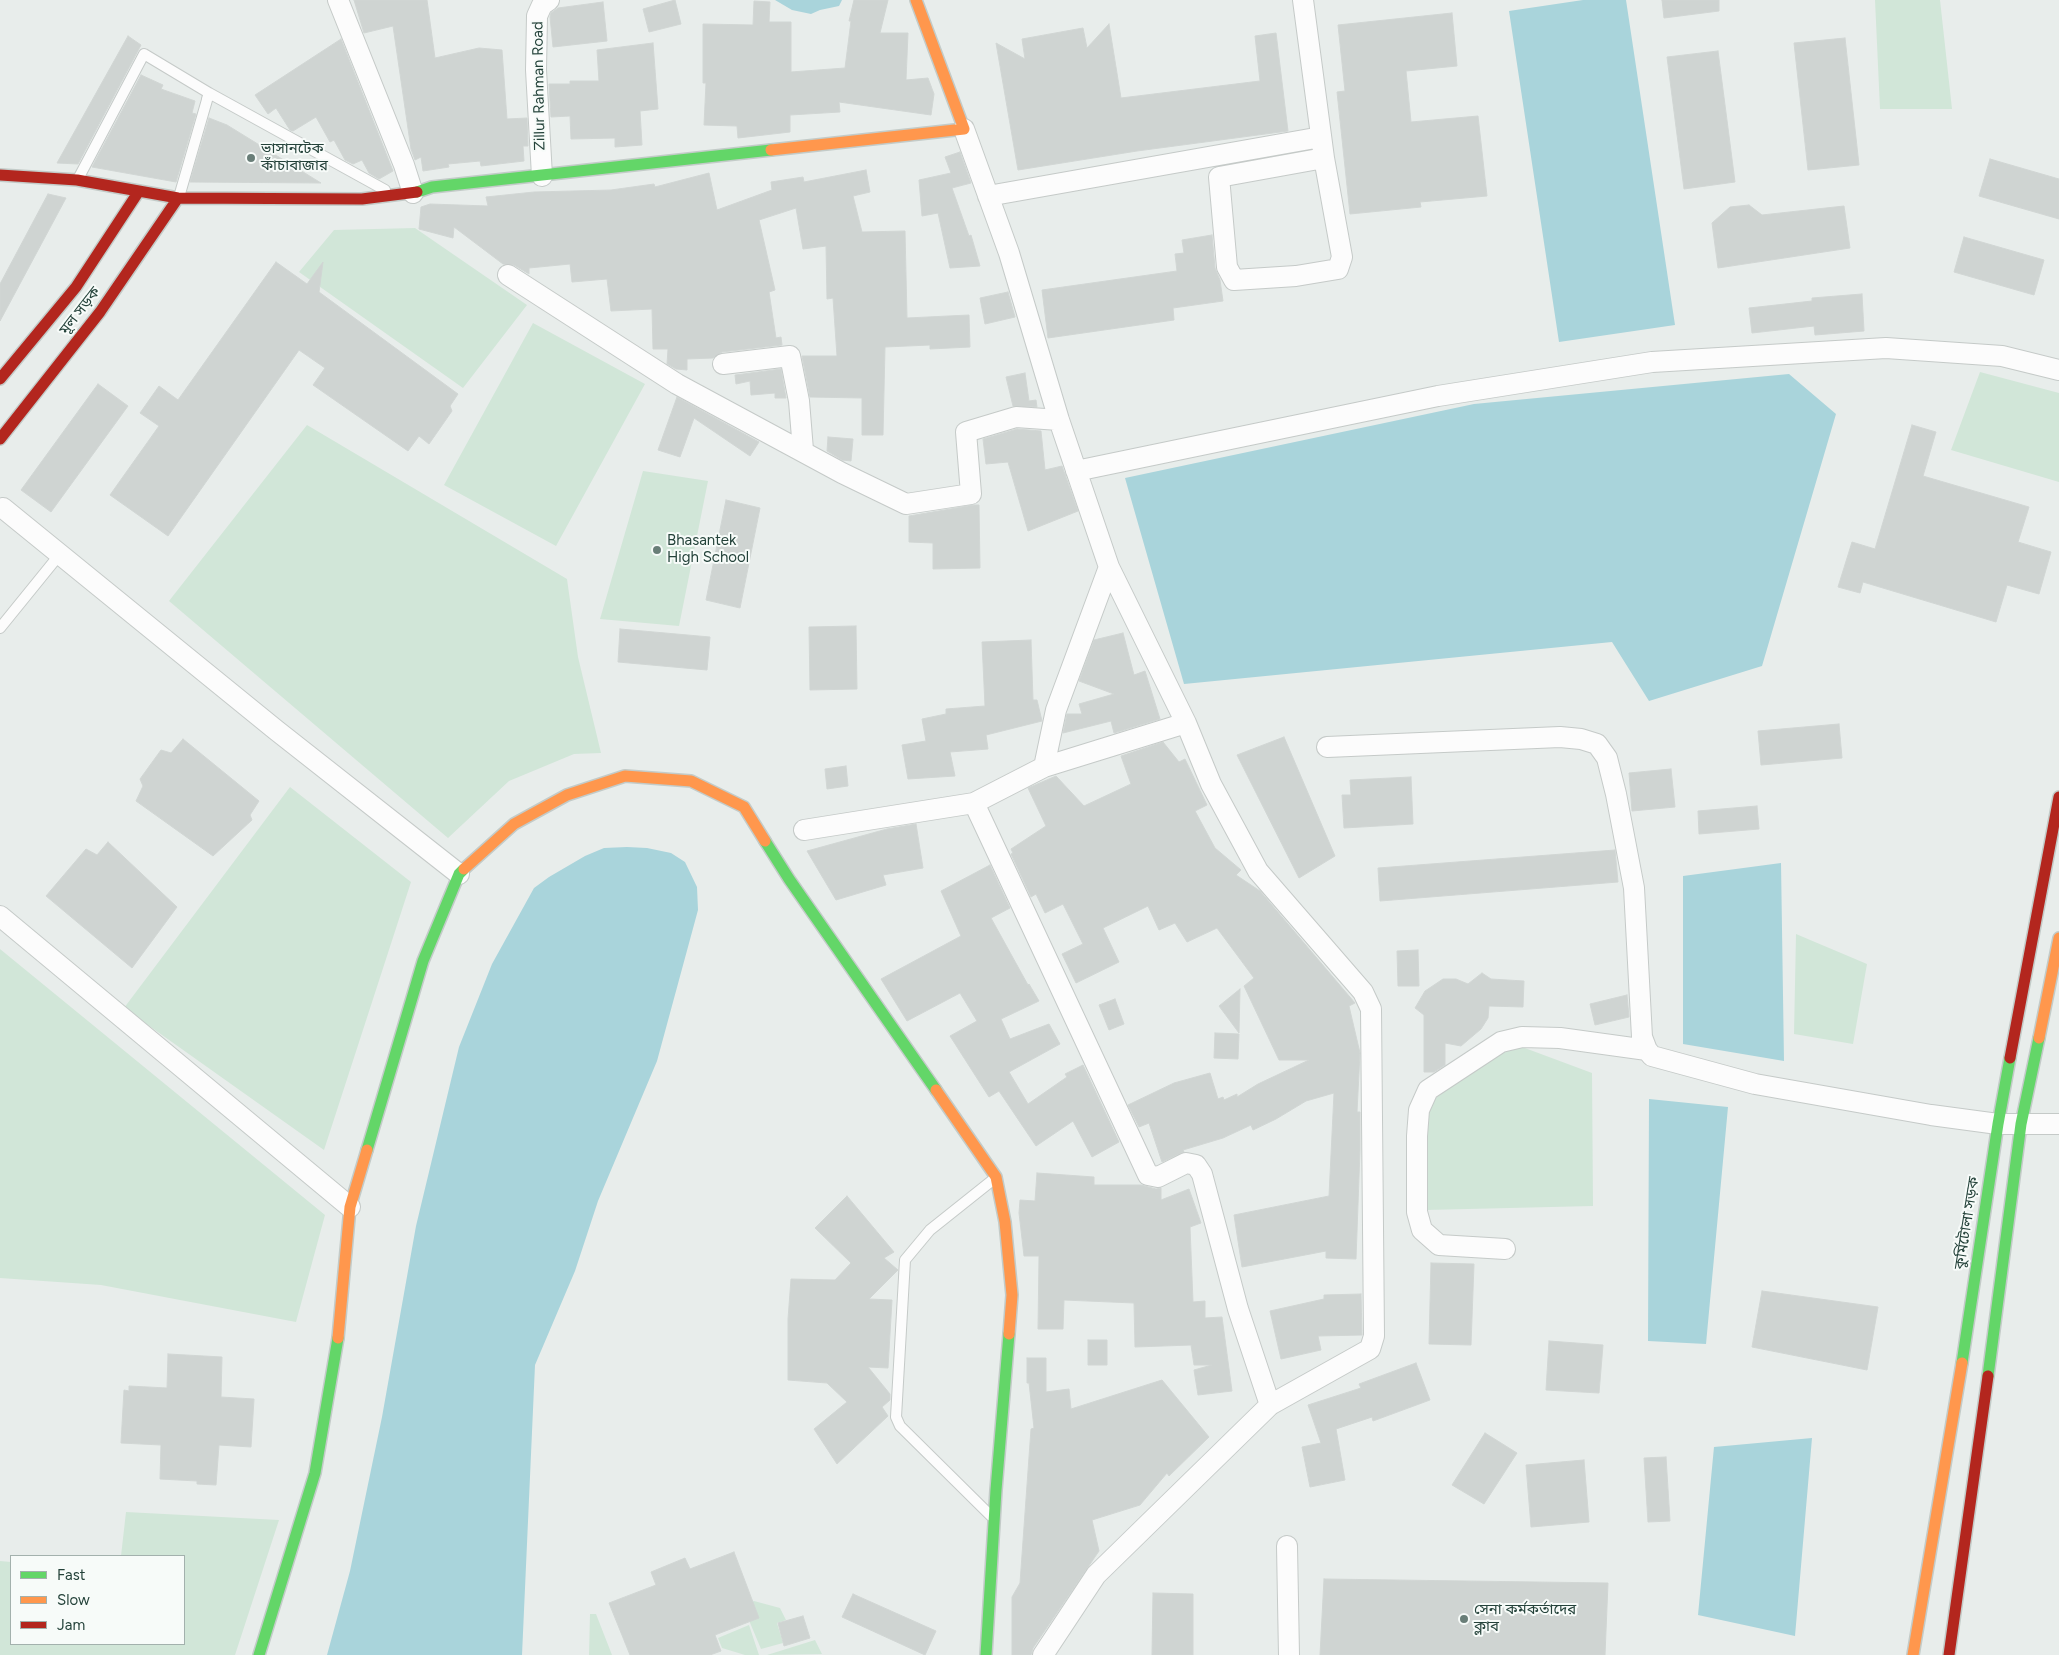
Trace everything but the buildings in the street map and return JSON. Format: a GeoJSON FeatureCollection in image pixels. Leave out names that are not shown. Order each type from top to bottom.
{"type":"FeatureCollection","features":[{"type":"Feature","properties":{"kind":"street"},"geometry":{"type":"LineString","coordinates":[[338,0],[404,164],[404,194]]}},
{"type":"Feature","properties":{"kind":"street","name":"Zillur Rahman Road"},"geometry":{"type":"LineString","coordinates":[[542,176],[536,70],[536,16],[542,5],[549,0]]}},
{"type":"Feature","properties":{"kind":"street"},"geometry":{"type":"LineString","coordinates":[[916,0],[1009,253],[1059,420],[1109,567],[1186,723],[1211,784],[1258,871],[1363,992],[1371,1009],[1374,1336],[1370,1349],[1270,1405],[1096,1575],[1043,1655]]}},
{"type":"Feature","properties":{"kind":"street"},"geometry":{"type":"LineString","coordinates":[[1303,0],[1324,158],[1342,257],[1338,269],[1296,276],[1234,280],[1227,267],[1219,178],[1324,158]]}},
{"type":"Feature","properties":{"kind":"street"},"geometry":{"type":"LineString","coordinates":[[0,175],[77,180],[139,191],[362,199],[404,194],[432,187],[964,129]]}},
{"type":"Feature","properties":{"kind":"street"},"geometry":{"type":"LineString","coordinates":[[988,196],[1321,138]]}},
{"type":"Feature","properties":{"kind":"street","name":"মূল সড়ক"},"geometry":{"type":"LineString","coordinates":[[0,379],[76,287],[139,191]]}},
{"type":"Feature","properties":{"kind":"street","name":"মূল সড়ক"},"geometry":{"type":"LineString","coordinates":[[0,439],[100,312],[180,193]]}},
{"type":"Feature","properties":{"kind":"street"},"geometry":{"type":"LineString","coordinates":[[508,275],[677,384],[803,450],[842,473],[906,504],[971,494],[966,432],[1016,417],[1059,420]]}},
{"type":"Feature","properties":{"kind":"street"},"geometry":{"type":"LineString","coordinates":[[1076,471],[1438,396],[1652,362],[1886,348],[2002,356],[2059,370]]}},
{"type":"Feature","properties":{"kind":"street"},"geometry":{"type":"LineString","coordinates":[[724,364],[790,356],[799,401],[803,450]]}},
{"type":"Feature","properties":{"kind":"street"},"geometry":{"type":"LineString","coordinates":[[3,508],[276,730],[459,874]]}},
{"type":"Feature","properties":{"kind":"street"},"geometry":{"type":"LineString","coordinates":[[1044,767],[1056,710],[1109,567]]}},
{"type":"Feature","properties":{"kind":"street"},"geometry":{"type":"LineString","coordinates":[[804,830],[974,803],[1044,767],[1186,723]]}},
{"type":"Feature","properties":{"kind":"street"},"geometry":{"type":"LineString","coordinates":[[1327,747],[1560,737],[1582,738],[1597,744],[1607,758],[1634,888],[1642,1037],[1647,1050],[1652,1056],[1756,1084],[1931,1115],[1998,1124],[2059,1124]]}},
{"type":"Feature","properties":{"kind":"street"},"geometry":{"type":"LineString","coordinates":[[259,1655],[315,1473],[338,1338],[350,1207],[423,961],[459,874],[514,824],[567,795],[625,776],[691,781],[744,807],[789,879],[996,1177],[1005,1222],[1012,1295],[994,1520],[986,1655]]}},
{"type":"Feature","properties":{"kind":"street","name":"কুর্মিটোলা সড়ক"},"geometry":{"type":"LineString","coordinates":[[1913,1655],[1964,1349],[1998,1124],[2059,797]]}},
{"type":"Feature","properties":{"kind":"street"},"geometry":{"type":"LineString","coordinates":[[974,803],[1148,1175],[1158,1177],[1186,1162],[1196,1165],[1202,1174],[1238,1309],[1270,1405]]}},
{"type":"Feature","properties":{"kind":"street"},"geometry":{"type":"LineString","coordinates":[[0,916],[350,1207]]}},
{"type":"Feature","properties":{"kind":"street"},"geometry":{"type":"LineString","coordinates":[[1948,1655],[1984,1409],[2021,1124],[2059,938]]}},
{"type":"Feature","properties":{"kind":"street"},"geometry":{"type":"LineString","coordinates":[[1505,1249],[1439,1245],[1422,1230],[1417,1212],[1417,1136],[1419,1110],[1428,1090],[1501,1042],[1522,1037],[1560,1038],[1647,1050]]}},
{"type":"Feature","properties":{"kind":"street"},"geometry":{"type":"LineString","coordinates":[[1287,1546],[1289,1655]]}},
{"type":"Feature","properties":{"kind":"lane"},"geometry":{"type":"LineString","coordinates":[[77,180],[144,54],[209,93],[180,193]]}},
{"type":"Feature","properties":{"kind":"lane"},"geometry":{"type":"LineString","coordinates":[[180,193],[209,93],[404,194]]}},
{"type":"Feature","properties":{"kind":"lane"},"geometry":{"type":"LineString","coordinates":[[0,628],[60,554]]}},
{"type":"Feature","properties":{"kind":"lane"},"geometry":{"type":"LineString","coordinates":[[994,1520],[900,1426],[896,1417],[905,1260],[930,1230],[996,1177]]}},
{"type":"Feature","properties":{"kind":"green space"},"geometry":{"type":"Polygon","coordinates":[[[1875,0],[1940,0],[1952,109],[1880,109],[1875,0]]]}},
{"type":"Feature","properties":{"kind":"green space"},"geometry":{"type":"Polygon","coordinates":[[[415,228],[527,305],[463,388],[299,272],[334,230],[415,228]]]}},
{"type":"Feature","properties":{"kind":"green space"},"geometry":{"type":"Polygon","coordinates":[[[533,323],[645,384],[556,546],[444,485],[533,323]]]}},
{"type":"Feature","properties":{"kind":"green space"},"geometry":{"type":"Polygon","coordinates":[[[1980,372],[2059,393],[2059,482],[1951,450],[1980,372]]]}},
{"type":"Feature","properties":{"kind":"green space"},"geometry":{"type":"Polygon","coordinates":[[[307,425],[567,579],[578,657],[601,753],[574,754],[509,781],[448,838],[169,601],[307,425]]]}},
{"type":"Feature","properties":{"kind":"green space","name":"Bhasantek High School"},"geometry":{"type":"Polygon","coordinates":[[[643,471],[708,481],[679,626],[600,619],[643,471]]]}},
{"type":"Feature","properties":{"kind":"green space"},"geometry":{"type":"Polygon","coordinates":[[[290,787],[411,882],[324,1150],[124,1008],[290,787]]]}},
{"type":"Feature","properties":{"kind":"green space"},"geometry":{"type":"Polygon","coordinates":[[[1796,934],[1867,964],[1853,1044],[1794,1034],[1796,934]]]}},
{"type":"Feature","properties":{"kind":"green space"},"geometry":{"type":"Polygon","coordinates":[[[0,949],[325,1215],[296,1322],[101,1285],[0,1278],[0,949]]]}},
{"type":"Feature","properties":{"kind":"green space"},"geometry":{"type":"Polygon","coordinates":[[[1506,1041],[1592,1073],[1593,1206],[1426,1210],[1420,1111],[1506,1041]]]}},
{"type":"Feature","properties":{"kind":"green space"},"geometry":{"type":"Polygon","coordinates":[[[126,1512],[279,1520],[235,1655],[0,1655],[0,1561],[10,1562],[10,1645],[185,1645],[185,1555],[121,1555],[126,1512]]]}},
{"type":"Feature","properties":{"kind":"green space"},"geometry":{"type":"Polygon","coordinates":[[[754,1601],[780,1608],[786,1620],[777,1623],[783,1643],[761,1649],[743,1606],[754,1601]]]}},
{"type":"Feature","properties":{"kind":"green space"},"geometry":{"type":"Polygon","coordinates":[[[590,1614],[596,1614],[612,1655],[589,1655],[590,1614]]]}},
{"type":"Feature","properties":{"kind":"green space"},"geometry":{"type":"Polygon","coordinates":[[[749,1625],[759,1655],[745,1655],[722,1648],[718,1638],[749,1625]]]}},
{"type":"Feature","properties":{"kind":"green space"},"geometry":{"type":"Polygon","coordinates":[[[815,1640],[822,1654],[767,1655],[815,1640]]]}},
{"type":"Feature","properties":{"kind":"water"},"geometry":{"type":"Polygon","coordinates":[[[775,0],[842,0],[839,6],[811,14],[792,10],[775,0]]]}},
{"type":"Feature","properties":{"kind":"water"},"geometry":{"type":"Polygon","coordinates":[[[1583,0],[1626,0],[1675,325],[1559,342],[1509,11],[1583,0]]]}},
{"type":"Feature","properties":{"kind":"water"},"geometry":{"type":"Polygon","coordinates":[[[1789,374],[1836,414],[1762,666],[1649,701],[1612,642],[1184,684],[1125,478],[1474,404],[1789,374]]]}},
{"type":"Feature","properties":{"kind":"water"},"geometry":{"type":"Polygon","coordinates":[[[604,848],[647,848],[671,853],[685,862],[697,887],[698,910],[657,1061],[598,1201],[575,1271],[535,1365],[522,1655],[327,1655],[350,1571],[382,1417],[416,1226],[459,1047],[492,964],[534,888],[585,856],[604,848]]]}},
{"type":"Feature","properties":{"kind":"water"},"geometry":{"type":"Polygon","coordinates":[[[1781,863],[1784,1061],[1683,1044],[1683,876],[1781,863]]]}},
{"type":"Feature","properties":{"kind":"water"},"geometry":{"type":"Polygon","coordinates":[[[1649,1099],[1728,1107],[1706,1344],[1648,1341],[1649,1099]]]}},
{"type":"Feature","properties":{"kind":"water"},"geometry":{"type":"Polygon","coordinates":[[[1812,1438],[1795,1636],[1698,1615],[1714,1447],[1812,1438]]]}},
{"type":"Feature","properties":{"kind":"traffic: fast"},"geometry":{"type":"LineString","coordinates":[[417,192],[432,187],[771,150]]}},
{"type":"Feature","properties":{"kind":"traffic: fast"},"geometry":{"type":"LineString","coordinates":[[765,841],[789,879],[936,1090]]}},
{"type":"Feature","properties":{"kind":"traffic: fast"},"geometry":{"type":"LineString","coordinates":[[367,1150],[423,961],[459,874],[464,869]]}},
{"type":"Feature","properties":{"kind":"traffic: fast"},"geometry":{"type":"LineString","coordinates":[[1988,1376],[2021,1124],[2039,1038]]}},
{"type":"Feature","properties":{"kind":"traffic: fast"},"geometry":{"type":"LineString","coordinates":[[1962,1363],[1998,1124],[2010,1058]]}},
{"type":"Feature","properties":{"kind":"traffic: fast"},"geometry":{"type":"LineString","coordinates":[[986,1655],[996,1490],[1009,1334]]}},
{"type":"Feature","properties":{"kind":"traffic: fast"},"geometry":{"type":"LineString","coordinates":[[259,1655],[315,1473],[338,1338]]}},
{"type":"Feature","properties":{"kind":"traffic: slow"},"geometry":{"type":"LineString","coordinates":[[771,150],[964,129],[916,0]]}},
{"type":"Feature","properties":{"kind":"traffic: slow"},"geometry":{"type":"LineString","coordinates":[[464,869],[514,824],[567,795],[625,776],[691,781],[744,807],[765,841]]}},
{"type":"Feature","properties":{"kind":"traffic: slow"},"geometry":{"type":"LineString","coordinates":[[2039,1038],[2059,938]]}},
{"type":"Feature","properties":{"kind":"traffic: slow"},"geometry":{"type":"LineString","coordinates":[[936,1090],[996,1177],[1005,1222],[1012,1295],[1009,1334]]}},
{"type":"Feature","properties":{"kind":"traffic: slow"},"geometry":{"type":"LineString","coordinates":[[338,1338],[350,1207],[367,1150]]}},
{"type":"Feature","properties":{"kind":"traffic: slow"},"geometry":{"type":"LineString","coordinates":[[1913,1655],[1962,1363]]}},
{"type":"Feature","properties":{"kind":"traffic: jam"},"geometry":{"type":"LineString","coordinates":[[0,175],[77,180],[178,198],[362,199],[417,192]]}},
{"type":"Feature","properties":{"kind":"traffic: jam"},"geometry":{"type":"LineString","coordinates":[[0,379],[76,287],[139,191]]}},
{"type":"Feature","properties":{"kind":"traffic: jam"},"geometry":{"type":"LineString","coordinates":[[0,439],[100,312],[178,198]]}},
{"type":"Feature","properties":{"kind":"traffic: jam"},"geometry":{"type":"LineString","coordinates":[[2010,1058],[2059,797]]}},
{"type":"Feature","properties":{"kind":"traffic: jam"},"geometry":{"type":"LineString","coordinates":[[1949,1655],[1988,1376]]}},
{"type":"Feature","properties":{"kind":"place","name":"ভাসানটেক কাঁচাবাজার"},"geometry":{"type":"Point","coordinates":[251,158]}},
{"type":"Feature","properties":{"kind":"place","name":"Bhasantek High School"},"geometry":{"type":"Point","coordinates":[657,550]}},
{"type":"Feature","properties":{"kind":"place","name":"সেনা কর্মকর্তাদের ক্লাব"},"geometry":{"type":"Point","coordinates":[1464,1619]}}]}
